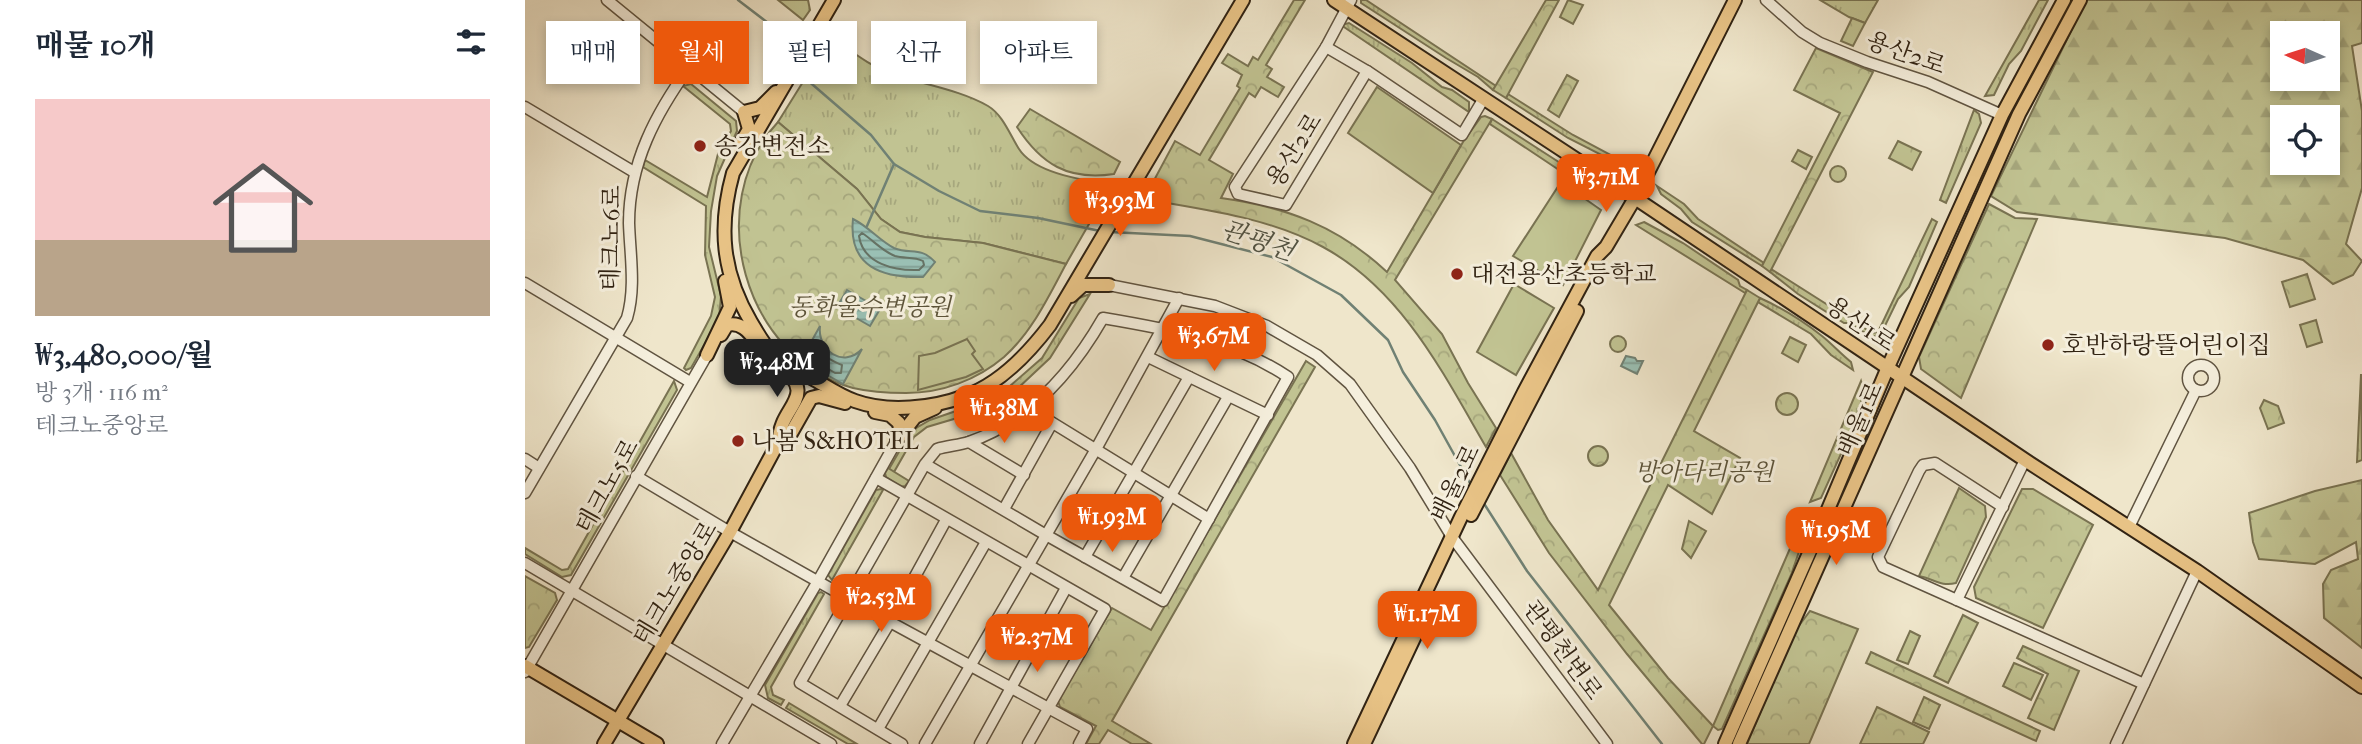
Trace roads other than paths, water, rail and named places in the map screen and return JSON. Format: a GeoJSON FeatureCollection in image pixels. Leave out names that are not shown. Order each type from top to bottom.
{"type":"FeatureCollection","features":[{"type":"Feature","properties":{"kind":"main road"},"geometry":{"type":"LineString","coordinates":[[818,0],[819,21]]}},
{"type":"Feature","properties":{"kind":"main road"},"geometry":{"type":"LineString","coordinates":[[822,21],[834,0]]}},
{"type":"Feature","properties":{"kind":"main road","name":"용산1로"},"geometry":{"type":"LineString","coordinates":[[1334,0],[1349,4],[1484,98],[2025,460],[2197,571],[2362,687]]}},
{"type":"Feature","properties":{"kind":"main road","name":"배울2로"},"geometry":{"type":"LineString","coordinates":[[1364,744],[1463,521],[1595,276],[1606,247],[1635,198],[1735,0]]}},
{"type":"Feature","properties":{"kind":"main road","name":"배울1로"},"geometry":{"type":"LineString","coordinates":[[1725,744],[1888,367],[2002,115],[2064,0]]}},
{"type":"Feature","properties":{"kind":"main road","name":"배울1로"},"geometry":{"type":"LineString","coordinates":[[1739,744],[2019,114],[2080,0]]}},
{"type":"Feature","properties":{"kind":"main road"},"geometry":{"type":"LineString","coordinates":[[897,440],[915,417],[983,388],[1020,360],[1050,325],[1089,263],[1126,193],[1243,1]]}},
{"type":"Feature","properties":{"kind":"main road"},"geometry":{"type":"LineString","coordinates":[[733,173],[764,110],[787,84]]}},
{"type":"Feature","properties":{"kind":"main road"},"geometry":{"type":"LineString","coordinates":[[706,355],[730,307],[720,258],[736,155],[749,130],[744,112],[764,110]]}},
{"type":"Feature","properties":{"kind":"main road"},"geometry":{"type":"LineString","coordinates":[[723,243],[738,297],[780,366],[798,385],[795,400],[779,430],[779,441],[790,435],[811,398],[827,397],[842,403],[862,402],[883,407],[924,406],[952,400]]}},
{"type":"Feature","properties":{"kind":"main road"},"geometry":{"type":"LineString","coordinates":[[1089,263],[1094,272],[1109,285]]}},
{"type":"Feature","properties":{"kind":"main road"},"geometry":{"type":"LineString","coordinates":[[1063,302],[1069,301],[1074,292],[1083,285],[1109,285]]}},
{"type":"Feature","properties":{"kind":"main road"},"geometry":{"type":"LineString","coordinates":[[706,355],[712,351],[727,325],[732,323],[745,329],[758,345],[774,355],[862,402],[876,413],[890,415],[899,423],[897,440]]}},
{"type":"Feature","properties":{"kind":"main road","name":"테크노중앙로"},"geometry":{"type":"LineString","coordinates":[[604,744],[730,532],[779,441]]}},
{"type":"Feature","properties":{"kind":"main road","name":"배울2로"},"geometry":{"type":"LineString","coordinates":[[1354,744],[1455,540]]}},
{"type":"Feature","properties":{"kind":"main road"},"geometry":{"type":"LineString","coordinates":[[526,669],[657,744]]}},
{"type":"Feature","properties":{"kind":"street"},"geometry":{"type":"LineString","coordinates":[[607,0],[654,37]]}},
{"type":"Feature","properties":{"kind":"street","name":"용산2로"},"geometry":{"type":"LineString","coordinates":[[1766,0],[1802,32],[1820,43],[1928,82],[2002,115]]}},
{"type":"Feature","properties":{"kind":"street","name":"용산2로"},"geometry":{"type":"LineString","coordinates":[[1349,4],[1326,47],[1235,187],[1238,194],[1286,205],[1367,71]]}},
{"type":"Feature","properties":{"kind":"street"},"geometry":{"type":"LineString","coordinates":[[1326,47],[1367,71],[1462,135],[1484,98]]}},
{"type":"Feature","properties":{"kind":"street","name":"테크노6로"},"geometry":{"type":"LineString","coordinates":[[616,337],[627,318],[633,291],[629,210],[634,172],[655,121],[679,84]]}},
{"type":"Feature","properties":{"kind":"street"},"geometry":{"type":"LineString","coordinates":[[711,84],[744,112]]}},
{"type":"Feature","properties":{"kind":"street"},"geometry":{"type":"LineString","coordinates":[[525,107],[634,172]]}},
{"type":"Feature","properties":{"kind":"street"},"geometry":{"type":"LineString","coordinates":[[525,283],[690,382]]}},
{"type":"Feature","properties":{"kind":"street","name":"관평천변로"},"geometry":{"type":"LineString","coordinates":[[1109,285],[1215,306],[1275,330],[1317,355],[1350,384],[1410,468],[1455,540],[1607,744]]}},
{"type":"Feature","properties":{"kind":"street"},"geometry":{"type":"LineString","coordinates":[[925,744],[1148,358],[1179,298]]}},
{"type":"Feature","properties":{"kind":"street"},"geometry":{"type":"LineString","coordinates":[[902,744],[800,683],[925,464],[937,449],[969,442],[1011,422],[1030,409],[1071,367],[1103,318],[1209,339],[1288,377],[1163,601],[1045,536],[925,464]]}},
{"type":"Feature","properties":{"kind":"street"},"geometry":{"type":"LineString","coordinates":[[525,493],[616,337]]}},
{"type":"Feature","properties":{"kind":"street","name":"테크노5로"},"geometry":{"type":"LineString","coordinates":[[526,669],[706,355]]}},
{"type":"Feature","properties":{"kind":"street"},"geometry":{"type":"LineString","coordinates":[[1148,358],[1268,415]]}},
{"type":"Feature","properties":{"kind":"street"},"geometry":{"type":"LineString","coordinates":[[1085,557],[1189,377]]}},
{"type":"Feature","properties":{"kind":"street"},"geometry":{"type":"LineString","coordinates":[[2129,527],[2196,390]]}},
{"type":"Feature","properties":{"kind":"street"},"geometry":{"type":"LineString","coordinates":[[1123,578],[1229,397]]}},
{"type":"Feature","properties":{"kind":"street"},"geometry":{"type":"LineString","coordinates":[[1030,409],[1209,519]]}},
{"type":"Feature","properties":{"kind":"street"},"geometry":{"type":"LineString","coordinates":[[1004,509],[1052,423]]}},
{"type":"Feature","properties":{"kind":"street"},"geometry":{"type":"LineString","coordinates":[[722,744],[897,440]]}},
{"type":"Feature","properties":{"kind":"street"},"geometry":{"type":"LineString","coordinates":[[969,442],[1024,475]]}},
{"type":"Feature","properties":{"kind":"street"},"geometry":{"type":"LineString","coordinates":[[525,459],[539,468]]}},
{"type":"Feature","properties":{"kind":"street"},"geometry":{"type":"LineString","coordinates":[[1957,600],[2025,460]]}},
{"type":"Feature","properties":{"kind":"street"},"geometry":{"type":"LineString","coordinates":[[2003,507],[1935,463],[1923,465],[1879,553],[1879,562],[1883,567],[2144,684]]}},
{"type":"Feature","properties":{"kind":"street"},"geometry":{"type":"LineString","coordinates":[[636,476],[890,622],[1087,729],[1079,744]]}},
{"type":"Feature","properties":{"kind":"street"},"geometry":{"type":"LineString","coordinates":[[876,478],[1105,609],[1028,744]]}},
{"type":"Feature","properties":{"kind":"street"},"geometry":{"type":"LineString","coordinates":[[840,706],[946,520]]}},
{"type":"Feature","properties":{"kind":"street"},"geometry":{"type":"LineString","coordinates":[[878,729],[985,542]]}},
{"type":"Feature","properties":{"kind":"street"},"geometry":{"type":"LineString","coordinates":[[525,563],[831,744]]}},
{"type":"Feature","properties":{"kind":"street"},"geometry":{"type":"LineString","coordinates":[[2116,744],[2197,571]]}},
{"type":"Feature","properties":{"kind":"street"},"geometry":{"type":"LineString","coordinates":[[979,744],[1066,588]]}},
{"type":"Feature","properties":{"kind":"water"},"geometry":{"type":"Polygon","coordinates":[[[853,219],[894,248],[920,252],[935,262],[923,277],[882,272],[862,259],[853,235],[853,219]]]}},
{"type":"Feature","properties":{"kind":"water"},"geometry":{"type":"Polygon","coordinates":[[[847,290],[880,309],[870,326],[837,307],[847,290]]]}},
{"type":"Feature","properties":{"kind":"water"},"geometry":{"type":"Polygon","coordinates":[[[820,326],[823,343],[833,354],[847,357],[862,349],[843,384],[801,360],[820,326]]]}},
{"type":"Feature","properties":{"kind":"water"},"geometry":{"type":"Polygon","coordinates":[[[1626,356],[1643,361],[1637,374],[1621,366],[1626,356]]]}},
{"type":"Feature","properties":{"kind":"waterway","name":"관평천"},"geometry":{"type":"LineString","coordinates":[[738,0],[765,21]]}},
{"type":"Feature","properties":{"kind":"waterway","name":"관평천"},"geometry":{"type":"LineString","coordinates":[[812,84],[871,135],[894,164],[939,191],[980,211],[1038,218],[1100,231]]}},
{"type":"Feature","properties":{"kind":"waterway"},"geometry":{"type":"LineString","coordinates":[[867,226],[894,164]]}},
{"type":"Feature","properties":{"kind":"waterway","name":"관평천"},"geometry":{"type":"LineString","coordinates":[[1110,232],[1190,236],[1272,257],[1341,295],[1388,340],[1403,372],[1435,420],[1471,485]]}},
{"type":"Feature","properties":{"kind":"waterway","name":"관평천"},"geometry":{"type":"LineString","coordinates":[[1483,502],[1527,571],[1662,744]]}},
{"type":"Feature","properties":{"kind":"place","name":"송강변전소"},"geometry":{"type":"Point","coordinates":[700,146]}},
{"type":"Feature","properties":{"kind":"place","name":"대전용산초등학교"},"geometry":{"type":"Point","coordinates":[1457,274]}},
{"type":"Feature","properties":{"kind":"place","name":"호반하랑뜰어린이집"},"geometry":{"type":"Point","coordinates":[2048,345]}},
{"type":"Feature","properties":{"kind":"place","name":"나봄 S&HOTEL"},"geometry":{"type":"Point","coordinates":[738,441]}},
{"type":"Feature","properties":{"kind":"park label","name":"동화울수변공원"},"geometry":{"type":"Point","coordinates":[870,307]}},
{"type":"Feature","properties":{"kind":"park label","name":"방아다리공원"},"geometry":{"type":"Point","coordinates":[1704,472]}}]}
